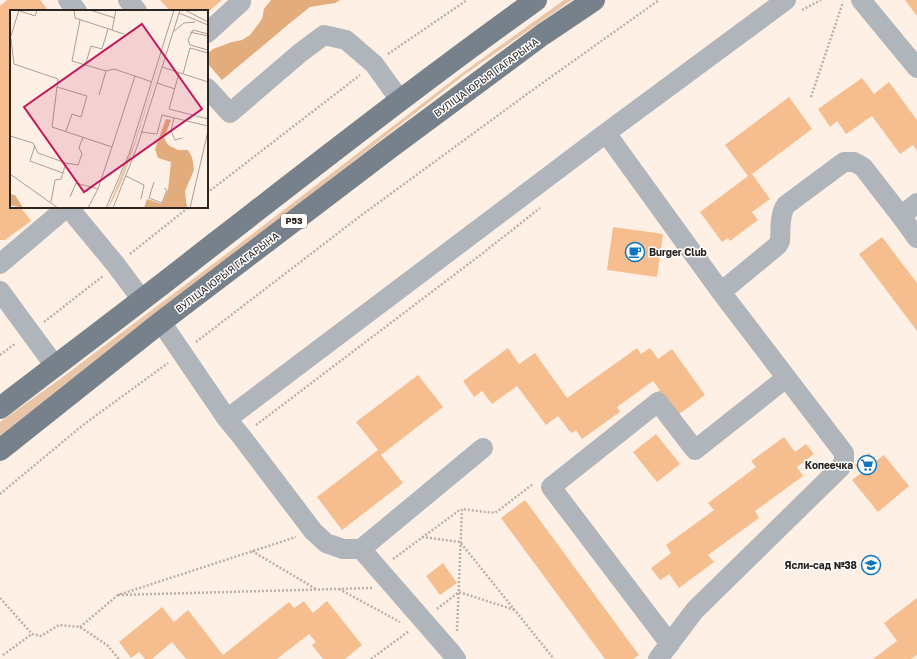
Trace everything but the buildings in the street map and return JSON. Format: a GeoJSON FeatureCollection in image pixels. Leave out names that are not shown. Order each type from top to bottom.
{"type":"FeatureCollection","features":[{"type":"Feature","properties":{"kind":"main road"},"geometry":{"type":"LineString","coordinates":[[0,408],[400,100],[536,0]]}},
{"type":"Feature","properties":{"kind":"main road","name":"ВУЛІЦА ЮРЫЯ ГАГАРЫНА"},"geometry":{"type":"LineString","coordinates":[[0,450],[161,322],[390,147],[542,35],[594,0]]}},
{"type":"Feature","properties":{"kind":"lane"},"geometry":{"type":"LineString","coordinates":[[68,0],[76,10]]}},
{"type":"Feature","properties":{"kind":"lane"},"geometry":{"type":"LineString","coordinates":[[128,0],[136,10]]}},
{"type":"Feature","properties":{"kind":"lane"},"geometry":{"type":"LineString","coordinates":[[208,32],[241,2],[241,0]]}},
{"type":"Feature","properties":{"kind":"lane"},"geometry":{"type":"LineString","coordinates":[[227,419],[606,133],[786,0]]}},
{"type":"Feature","properties":{"kind":"lane"},"geometry":{"type":"LineString","coordinates":[[861,0],[917,68]]}},
{"type":"Feature","properties":{"kind":"lane"},"geometry":{"type":"LineString","coordinates":[[208,89],[230,113],[300,53],[324,35],[346,40],[374,64],[400,100]]}},
{"type":"Feature","properties":{"kind":"lane"},"geometry":{"type":"LineString","coordinates":[[606,133],[721,292],[844,453],[844,461],[840,468],[694,610],[664,652],[551,487],[658,402],[695,450],[786,378]]}},
{"type":"Feature","properties":{"kind":"lane"},"geometry":{"type":"LineString","coordinates":[[721,292],[778,245],[780,241],[782,210],[786,205],[844,162],[854,162],[863,168],[917,238]]}},
{"type":"Feature","properties":{"kind":"lane"},"geometry":{"type":"LineString","coordinates":[[901,216],[917,203]]}},
{"type":"Feature","properties":{"kind":"lane"},"geometry":{"type":"LineString","coordinates":[[0,264],[67,208]]}},
{"type":"Feature","properties":{"kind":"lane"},"geometry":{"type":"LineString","coordinates":[[69,208],[116,265],[142,300]]}},
{"type":"Feature","properties":{"kind":"lane"},"geometry":{"type":"LineString","coordinates":[[0,291],[54,366]]}},
{"type":"Feature","properties":{"kind":"lane"},"geometry":{"type":"LineString","coordinates":[[161,322],[227,419],[313,531],[326,543],[343,549],[361,549],[483,448]]}},
{"type":"Feature","properties":{"kind":"lane"},"geometry":{"type":"LineString","coordinates":[[361,549],[394,587],[418,625],[450,656]]}},
{"type":"Feature","properties":{"kind":"path"},"geometry":{"type":"LineString","coordinates":[[208,192],[374,64],[467,0]]}},
{"type":"Feature","properties":{"kind":"path"},"geometry":{"type":"LineString","coordinates":[[0,494],[83,425],[182,353],[359,217],[659,0]]}},
{"type":"Feature","properties":{"kind":"path"},"geometry":{"type":"LineString","coordinates":[[811,96],[844,0]]}},
{"type":"Feature","properties":{"kind":"path"},"geometry":{"type":"LineString","coordinates":[[0,355],[188,208]]}},
{"type":"Feature","properties":{"kind":"path"},"geometry":{"type":"LineString","coordinates":[[378,569],[462,509],[494,513],[536,482],[551,487]]}},
{"type":"Feature","properties":{"kind":"path"},"geometry":{"type":"LineString","coordinates":[[450,656],[459,592],[462,509]]}},
{"type":"Feature","properties":{"kind":"path"},"geometry":{"type":"LineString","coordinates":[[80,627],[118,595],[313,531]]}},
{"type":"Feature","properties":{"kind":"path"},"geometry":{"type":"LineString","coordinates":[[422,537],[460,542],[554,659]]}},
{"type":"Feature","properties":{"kind":"path"},"geometry":{"type":"LineString","coordinates":[[252,551],[316,589]]}},
{"type":"Feature","properties":{"kind":"path"},"geometry":{"type":"LineString","coordinates":[[118,595],[394,587]]}},
{"type":"Feature","properties":{"kind":"path"},"geometry":{"type":"LineString","coordinates":[[338,588],[418,625]]}},
{"type":"Feature","properties":{"kind":"path"},"geometry":{"type":"LineString","coordinates":[[459,592],[515,610]]}},
{"type":"Feature","properties":{"kind":"path"},"geometry":{"type":"LineString","coordinates":[[371,659],[418,625],[459,592]]}},
{"type":"Feature","properties":{"kind":"path"},"geometry":{"type":"LineString","coordinates":[[0,598],[32,634],[40,636],[59,625],[80,627],[107,645],[119,659]]}},
{"type":"Feature","properties":{"kind":"path"},"geometry":{"type":"LineString","coordinates":[[3,655],[32,634]]}},
{"type":"Feature","properties":{"kind":"shaded area"},"geometry":{"type":"Polygon","coordinates":[[[271,0],[340,0],[335,3],[310,7],[222,80],[208,64],[208,53],[213,49],[242,40],[250,35],[262,19],[264,9],[271,0]]]}},
{"type":"Feature","properties":{"kind":"shaded area"},"geometry":{"type":"Polygon","coordinates":[[[564,0],[572,0],[464,75],[233,255],[122,339],[0,436],[0,422],[60,379],[229,252],[461,74],[564,0]]]}},
{"type":"Feature","properties":{"kind":"place","name":"Burger Club"},"geometry":{"type":"Point","coordinates":[635,252]}},
{"type":"Feature","properties":{"kind":"place","name":"Копеечка"},"geometry":{"type":"Point","coordinates":[867,465]}},
{"type":"Feature","properties":{"kind":"place","name":"Ясли-сад №38"},"geometry":{"type":"Point","coordinates":[871,565]}}]}
